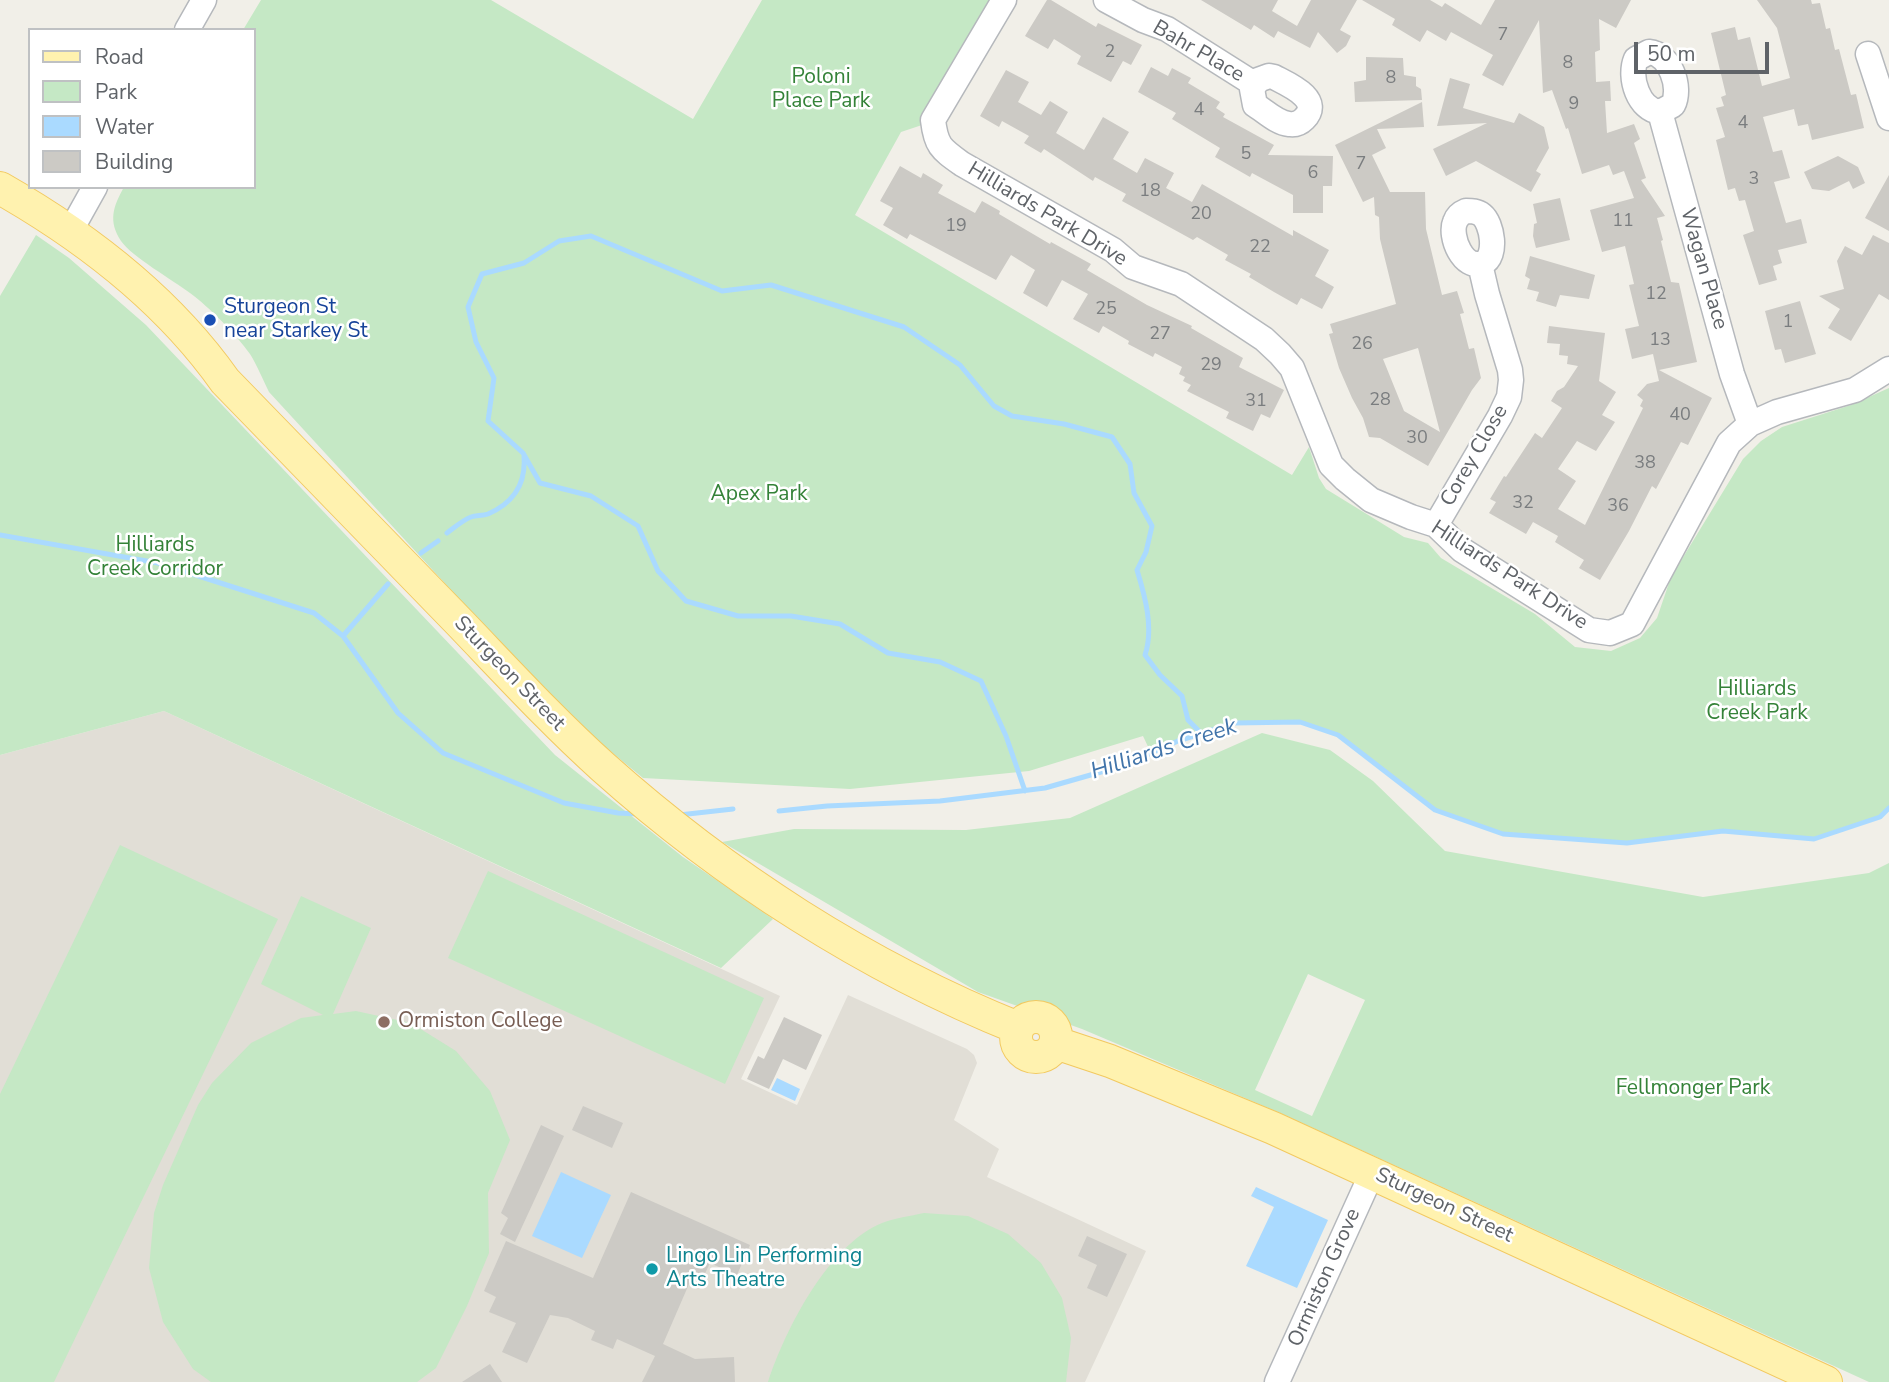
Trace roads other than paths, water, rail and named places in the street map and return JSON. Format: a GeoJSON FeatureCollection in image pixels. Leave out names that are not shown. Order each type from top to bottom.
{"type":"FeatureCollection","features":[{"type":"Feature","properties":{"kind":"main road","name":"Sturgeon Street"},"geometry":{"type":"LineString","coordinates":[[0,188],[71,230],[103,255],[182,327],[201,347],[225,381],[555,723],[603,768],[702,849],[759,890],[878,962],[936,992],[1018,1028],[1016,1041],[1024,1053],[1030,1056],[1049,1053],[1056,1043],[1110,1061],[1256,1121],[1372,1173],[1826,1382]]}},
{"type":"Feature","properties":{"kind":"street"},"geometry":{"type":"LineString","coordinates":[[188,28],[204,0]]}},
{"type":"Feature","properties":{"kind":"street","name":"Hilliards Park Drive"},"geometry":{"type":"LineString","coordinates":[[1004,0],[933,120],[935,138],[942,150],[1113,250],[1133,267],[1181,284],[1264,339],[1292,368],[1331,465],[1371,500],[1436,525],[1462,550],[1589,630],[1610,633],[1632,624],[1728,443],[1750,424],[1777,412],[1855,390],[1889,369]]}},
{"type":"Feature","properties":{"kind":"street","name":"Bahr Place"},"geometry":{"type":"LineString","coordinates":[[1105,0],[1167,29],[1254,84]]}},
{"type":"Feature","properties":{"kind":"street"},"geometry":{"type":"LineString","coordinates":[[1868,54],[1884,87],[1889,118]]}},
{"type":"Feature","properties":{"kind":"street","name":"Wagan Place"},"geometry":{"type":"LineString","coordinates":[[1660,111],[1728,361],[1750,424]]}},
{"type":"Feature","properties":{"kind":"street"},"geometry":{"type":"LineString","coordinates":[[71,230],[95,189]]}},
{"type":"Feature","properties":{"kind":"street","name":"Corey Close"},"geometry":{"type":"LineString","coordinates":[[1436,525],[1509,397],[1510,370],[1480,264]]}},
{"type":"Feature","properties":{"kind":"street","name":"Ormiston Grove"},"geometry":{"type":"LineString","coordinates":[[1277,1382],[1372,1173]]}},
{"type":"Feature","properties":{"kind":"water"},"geometry":{"type":"Polygon","coordinates":[[[777,1078],[800,1089],[795,1101],[771,1090],[777,1078]]]}},
{"type":"Feature","properties":{"kind":"water"},"geometry":{"type":"Polygon","coordinates":[[[561,1172],[611,1195],[582,1258],[532,1236],[561,1172]]]}},
{"type":"Feature","properties":{"kind":"water"},"geometry":{"type":"Polygon","coordinates":[[[1256,1187],[1328,1220],[1297,1288],[1246,1266],[1274,1207],[1251,1196],[1256,1187]]]}},
{"type":"Feature","properties":{"kind":"waterway"},"geometry":{"type":"LineString","coordinates":[[1025,791],[1006,736],[981,681],[940,662],[888,653],[840,624],[791,616],[738,616],[686,601],[658,571],[638,526],[591,496],[540,483],[523,453],[488,421],[494,378],[476,342],[468,307],[482,274],[524,263],[559,241],[591,236],[722,291],[771,285],[904,327],[960,365],[994,406],[1012,416],[1064,424],[1112,437],[1130,464],[1134,493],[1152,526],[1146,552],[1137,570],[1149,623],[1145,655],[1160,675],[1182,696],[1188,720],[1201,733]]}},
{"type":"Feature","properties":{"kind":"waterway"},"geometry":{"type":"LineString","coordinates":[[447,533],[468,518],[497,510],[511,498],[523,476],[524,457]]}},
{"type":"Feature","properties":{"kind":"waterway","name":"Hilliards Creek"},"geometry":{"type":"LineString","coordinates":[[0,535],[158,563],[314,613],[343,636],[398,713],[443,753],[564,803],[637,814]]}},
{"type":"Feature","properties":{"kind":"waterway"},"geometry":{"type":"LineString","coordinates":[[421,553],[438,541]]}},
{"type":"Feature","properties":{"kind":"waterway"},"geometry":{"type":"LineString","coordinates":[[343,636],[388,584]]}},
{"type":"Feature","properties":{"kind":"waterway","name":"Hilliards Creek"},"geometry":{"type":"LineString","coordinates":[[779,811],[940,801],[1045,788],[1122,766],[1178,741],[1234,723],[1300,722],[1338,735],[1435,810],[1503,834],[1627,843],[1723,831],[1814,839],[1880,817],[1889,808]]}},
{"type":"Feature","properties":{"kind":"waterway","name":"Hilliards Creek"},"geometry":{"type":"LineString","coordinates":[[679,815],[733,809]]}},
{"type":"Feature","properties":{"kind":"place","name":"Sturgeon St near Starkey St"},"geometry":{"type":"Point","coordinates":[210,320]}},
{"type":"Feature","properties":{"kind":"place","name":"Ormiston College"},"geometry":{"type":"Point","coordinates":[384,1022]}},
{"type":"Feature","properties":{"kind":"place","name":"Lingo Lin Performing Arts Theatre"},"geometry":{"type":"Point","coordinates":[652,1269]}},
{"type":"Feature","properties":{"kind":"park label","name":"Poloni Place Park"},"geometry":{"type":"Point","coordinates":[821,90]}},
{"type":"Feature","properties":{"kind":"park label","name":"Apex Park"},"geometry":{"type":"Point","coordinates":[759,495]}},
{"type":"Feature","properties":{"kind":"park label","name":"Hilliards Creek Corridor"},"geometry":{"type":"Point","coordinates":[155,558]}},
{"type":"Feature","properties":{"kind":"park label","name":"Hilliards Creek Park"},"geometry":{"type":"Point","coordinates":[1757,702]}},
{"type":"Feature","properties":{"kind":"park label","name":"Fellmonger Park"},"geometry":{"type":"Point","coordinates":[1693,1089]}}]}
